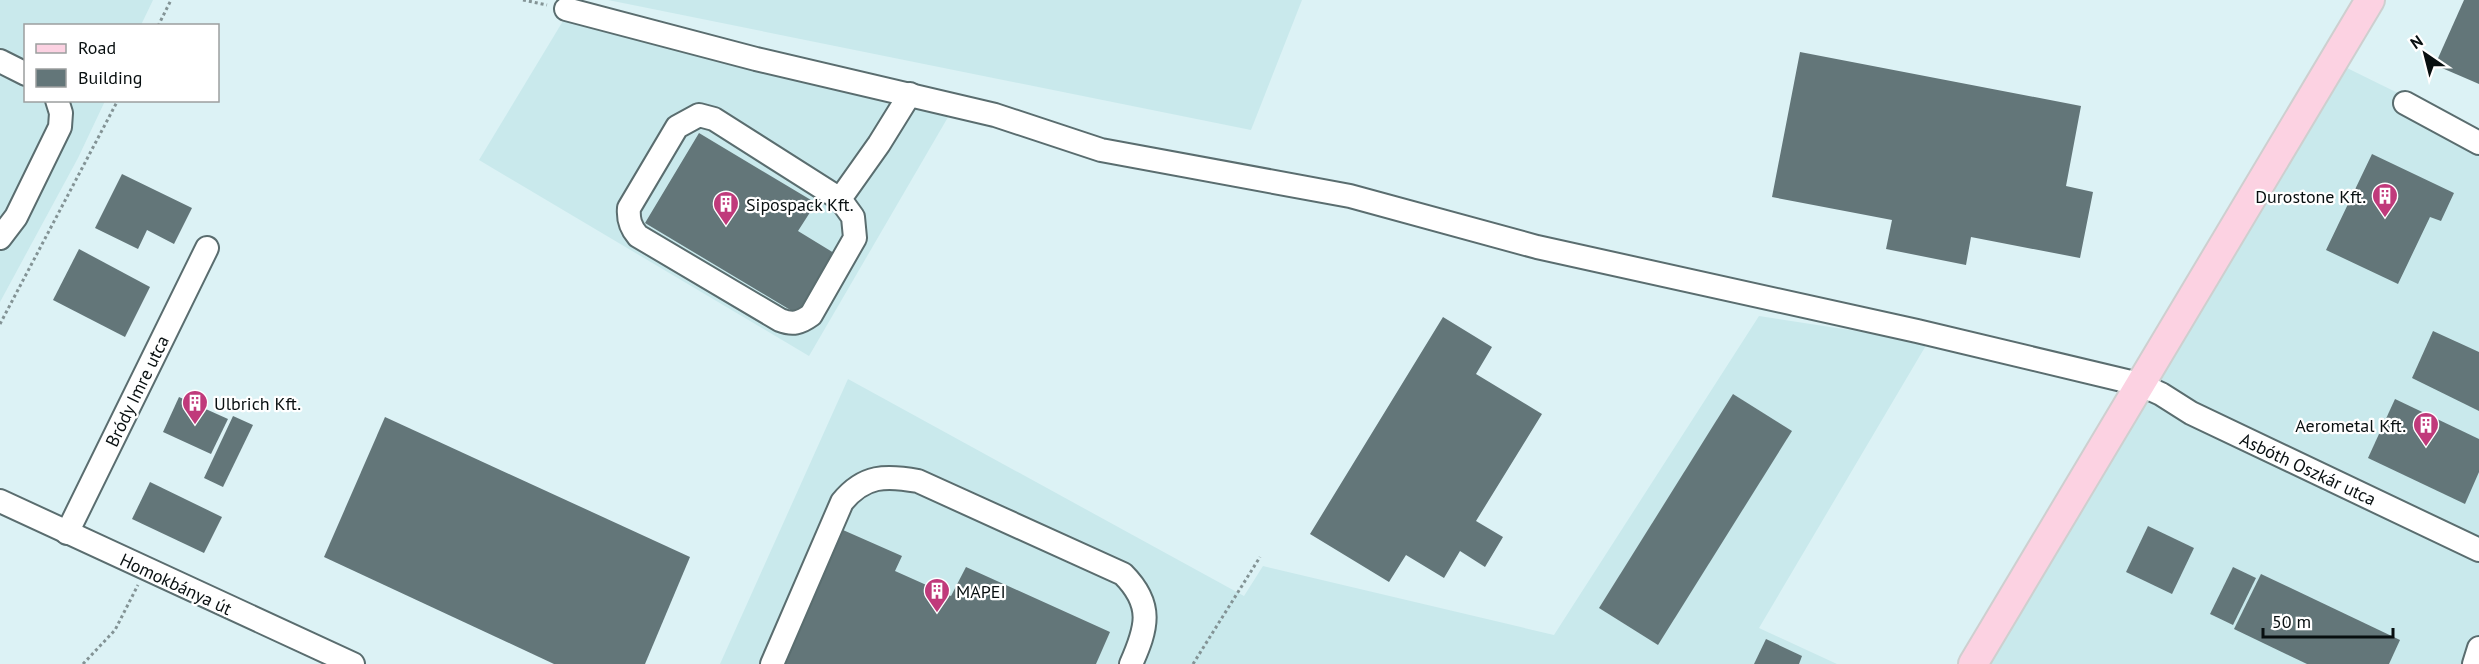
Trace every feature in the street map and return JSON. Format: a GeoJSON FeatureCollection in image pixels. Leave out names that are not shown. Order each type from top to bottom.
{"type":"FeatureCollection","features":[{"type":"Feature","properties":{"kind":"main road"},"geometry":{"type":"LineString","coordinates":[[1973,664],[2370,0]]}},
{"type":"Feature","properties":{"kind":"street","name":"Asbóth Oszkár utca"},"geometry":{"type":"LineString","coordinates":[[566,9],[756,58],[995,115],[1101,150],[1350,196],[1537,247],[1917,331],[2139,384],[2161,394],[2191,413],[2479,550]]}},
{"type":"Feature","properties":{"kind":"street"},"geometry":{"type":"LineString","coordinates":[[0,61],[24,73]]}},
{"type":"Feature","properties":{"kind":"street"},"geometry":{"type":"LineString","coordinates":[[840,199],[879,144],[910,94]]}},
{"type":"Feature","properties":{"kind":"street"},"geometry":{"type":"LineString","coordinates":[[0,238],[16,217],[60,127],[61,113],[58,102]]}},
{"type":"Feature","properties":{"kind":"street"},"geometry":{"type":"LineString","coordinates":[[2405,103],[2479,143]]}},
{"type":"Feature","properties":{"kind":"street"},"geometry":{"type":"LineString","coordinates":[[699,116],[714,119],[840,199],[853,217],[855,238],[811,315],[795,324],[780,320],[638,236],[633,230],[628,215],[629,208],[677,127],[699,116]]}},
{"type":"Feature","properties":{"kind":"street","name":"Bródy Imre utca"},"geometry":{"type":"LineString","coordinates":[[67,533],[207,248]]}},
{"type":"Feature","properties":{"kind":"street"},"geometry":{"type":"LineString","coordinates":[[772,664],[842,502],[851,491],[863,483],[890,476],[918,481],[1123,574],[1136,587],[1145,610],[1146,623],[1131,664]]}},
{"type":"Feature","properties":{"kind":"street","name":"Homokbánya út"},"geometry":{"type":"LineString","coordinates":[[0,501],[353,664]]}},
{"type":"Feature","properties":{"kind":"street"},"geometry":{"type":"LineString","coordinates":[[2474,664],[2479,648]]}},
{"type":"Feature","properties":{"kind":"path"},"geometry":{"type":"LineString","coordinates":[[159,24],[171,0]]}},
{"type":"Feature","properties":{"kind":"path"},"geometry":{"type":"LineString","coordinates":[[523,0],[566,9]]}},
{"type":"Feature","properties":{"kind":"path"},"geometry":{"type":"LineString","coordinates":[[0,324],[117,102]]}},
{"type":"Feature","properties":{"kind":"path"},"geometry":{"type":"LineString","coordinates":[[1193,664],[1260,557]]}},
{"type":"Feature","properties":{"kind":"path"},"geometry":{"type":"LineString","coordinates":[[83,664],[115,630],[146,570]]}},
{"type":"Feature","properties":{"kind":"shaded area"},"geometry":{"type":"Polygon","coordinates":[[[0,0],[153,0],[141,24],[24,24],[24,102],[105,102],[78,158],[0,302],[0,0]]]}},
{"type":"Feature","properties":{"kind":"shaded area"},"geometry":{"type":"Polygon","coordinates":[[[608,0],[1302,0],[1251,130],[608,0]]]}},
{"type":"Feature","properties":{"kind":"shaded area"},"geometry":{"type":"Polygon","coordinates":[[[566,16],[951,112],[809,356],[479,160],[566,16]]]}},
{"type":"Feature","properties":{"kind":"shaded area"},"geometry":{"type":"Polygon","coordinates":[[[2345,67],[2479,133],[2479,664],[1991,664],[2345,67]]]}},
{"type":"Feature","properties":{"kind":"shaded area"},"geometry":{"type":"Polygon","coordinates":[[[1759,316],[1928,342],[1759,628],[1837,664],[720,664],[848,379],[1244,596],[1263,566],[1554,635],[1759,316]]]}},
{"type":"Feature","properties":{"kind":"building"},"geometry":{"type":"Polygon","coordinates":[[[2464,0],[2479,0],[2479,84],[2435,65],[2464,0]]]}},
{"type":"Feature","properties":{"kind":"building"},"geometry":{"type":"Polygon","coordinates":[[[1800,52],[2081,106],[2066,186],[2093,192],[2080,258],[1971,237],[1966,265],[1886,249],[1892,220],[1772,197],[1800,52]]]}},
{"type":"Feature","properties":{"kind":"building","name":"Sipospack Kft."},"geometry":{"type":"Polygon","coordinates":[[[699,133],[816,203],[798,231],[834,253],[797,314],[645,223],[699,133]]]}},
{"type":"Feature","properties":{"kind":"building","name":"Durostone Kft."},"geometry":{"type":"Polygon","coordinates":[[[2372,154],[2454,193],[2441,221],[2430,217],[2398,284],[2326,250],[2372,154]]]}},
{"type":"Feature","properties":{"kind":"building"},"geometry":{"type":"Polygon","coordinates":[[[122,174],[192,208],[174,244],[147,230],[138,249],[95,228],[122,174]]]}},
{"type":"Feature","properties":{"kind":"building"},"geometry":{"type":"Polygon","coordinates":[[[79,249],[150,287],[125,337],[53,300],[79,249]]]}},
{"type":"Feature","properties":{"kind":"building"},"geometry":{"type":"Polygon","coordinates":[[[1443,317],[1492,347],[1476,374],[1542,414],[1476,521],[1503,537],[1485,567],[1460,551],[1444,578],[1406,555],[1389,582],[1310,534],[1443,317]]]}},
{"type":"Feature","properties":{"kind":"building"},"geometry":{"type":"Polygon","coordinates":[[[2433,331],[2479,352],[2479,411],[2412,378],[2433,331]]]}},
{"type":"Feature","properties":{"kind":"building"},"geometry":{"type":"Polygon","coordinates":[[[1733,394],[1792,431],[1658,645],[1599,608],[1733,394]]]}},
{"type":"Feature","properties":{"kind":"building","name":"Ulbrich Kft."},"geometry":{"type":"Polygon","coordinates":[[[179,397],[228,419],[211,454],[163,432],[179,397]]]}},
{"type":"Feature","properties":{"kind":"building","name":"Aerometal Kft."},"geometry":{"type":"Polygon","coordinates":[[[2395,399],[2479,439],[2479,472],[2465,504],[2368,458],[2395,399]]]}},
{"type":"Feature","properties":{"kind":"building"},"geometry":{"type":"Polygon","coordinates":[[[233,416],[253,425],[223,487],[204,478],[233,416]]]}},
{"type":"Feature","properties":{"kind":"building"},"geometry":{"type":"Polygon","coordinates":[[[385,417],[690,557],[645,664],[554,664],[324,557],[385,417]]]}},
{"type":"Feature","properties":{"kind":"building"},"geometry":{"type":"Polygon","coordinates":[[[150,482],[222,517],[204,553],[132,519],[150,482]]]}},
{"type":"Feature","properties":{"kind":"building"},"geometry":{"type":"Polygon","coordinates":[[[2148,526],[2194,548],[2172,594],[2126,572],[2148,526]]]}},
{"type":"Feature","properties":{"kind":"building","name":"MAPEI"},"geometry":{"type":"Polygon","coordinates":[[[843,530],[902,556],[895,571],[951,596],[966,567],[1110,632],[1096,664],[782,664],[843,530]]]}},
{"type":"Feature","properties":{"kind":"building"},"geometry":{"type":"Polygon","coordinates":[[[2233,567],[2256,578],[2233,625],[2210,614],[2233,567]]]}},
{"type":"Feature","properties":{"kind":"building"},"geometry":{"type":"Polygon","coordinates":[[[2261,574],[2400,640],[2389,664],[2307,664],[2234,629],[2261,574]]]}},
{"type":"Feature","properties":{"kind":"building"},"geometry":{"type":"Polygon","coordinates":[[[1766,639],[1802,656],[1799,664],[1754,664],[1766,639]]]}},
{"type":"Feature","properties":{"kind":"place","name":"Durostone Kft."},"geometry":{"type":"Point","coordinates":[2385,219]}},
{"type":"Feature","properties":{"kind":"place","name":"Sipospack Kft."},"geometry":{"type":"Point","coordinates":[726,227]}},
{"type":"Feature","properties":{"kind":"place","name":"Ulbrich Kft."},"geometry":{"type":"Point","coordinates":[195,426]}},
{"type":"Feature","properties":{"kind":"place","name":"Aerometal Kft."},"geometry":{"type":"Point","coordinates":[2426,448]}},
{"type":"Feature","properties":{"kind":"place","name":"MAPEI"},"geometry":{"type":"Point","coordinates":[937,614]}}]}
